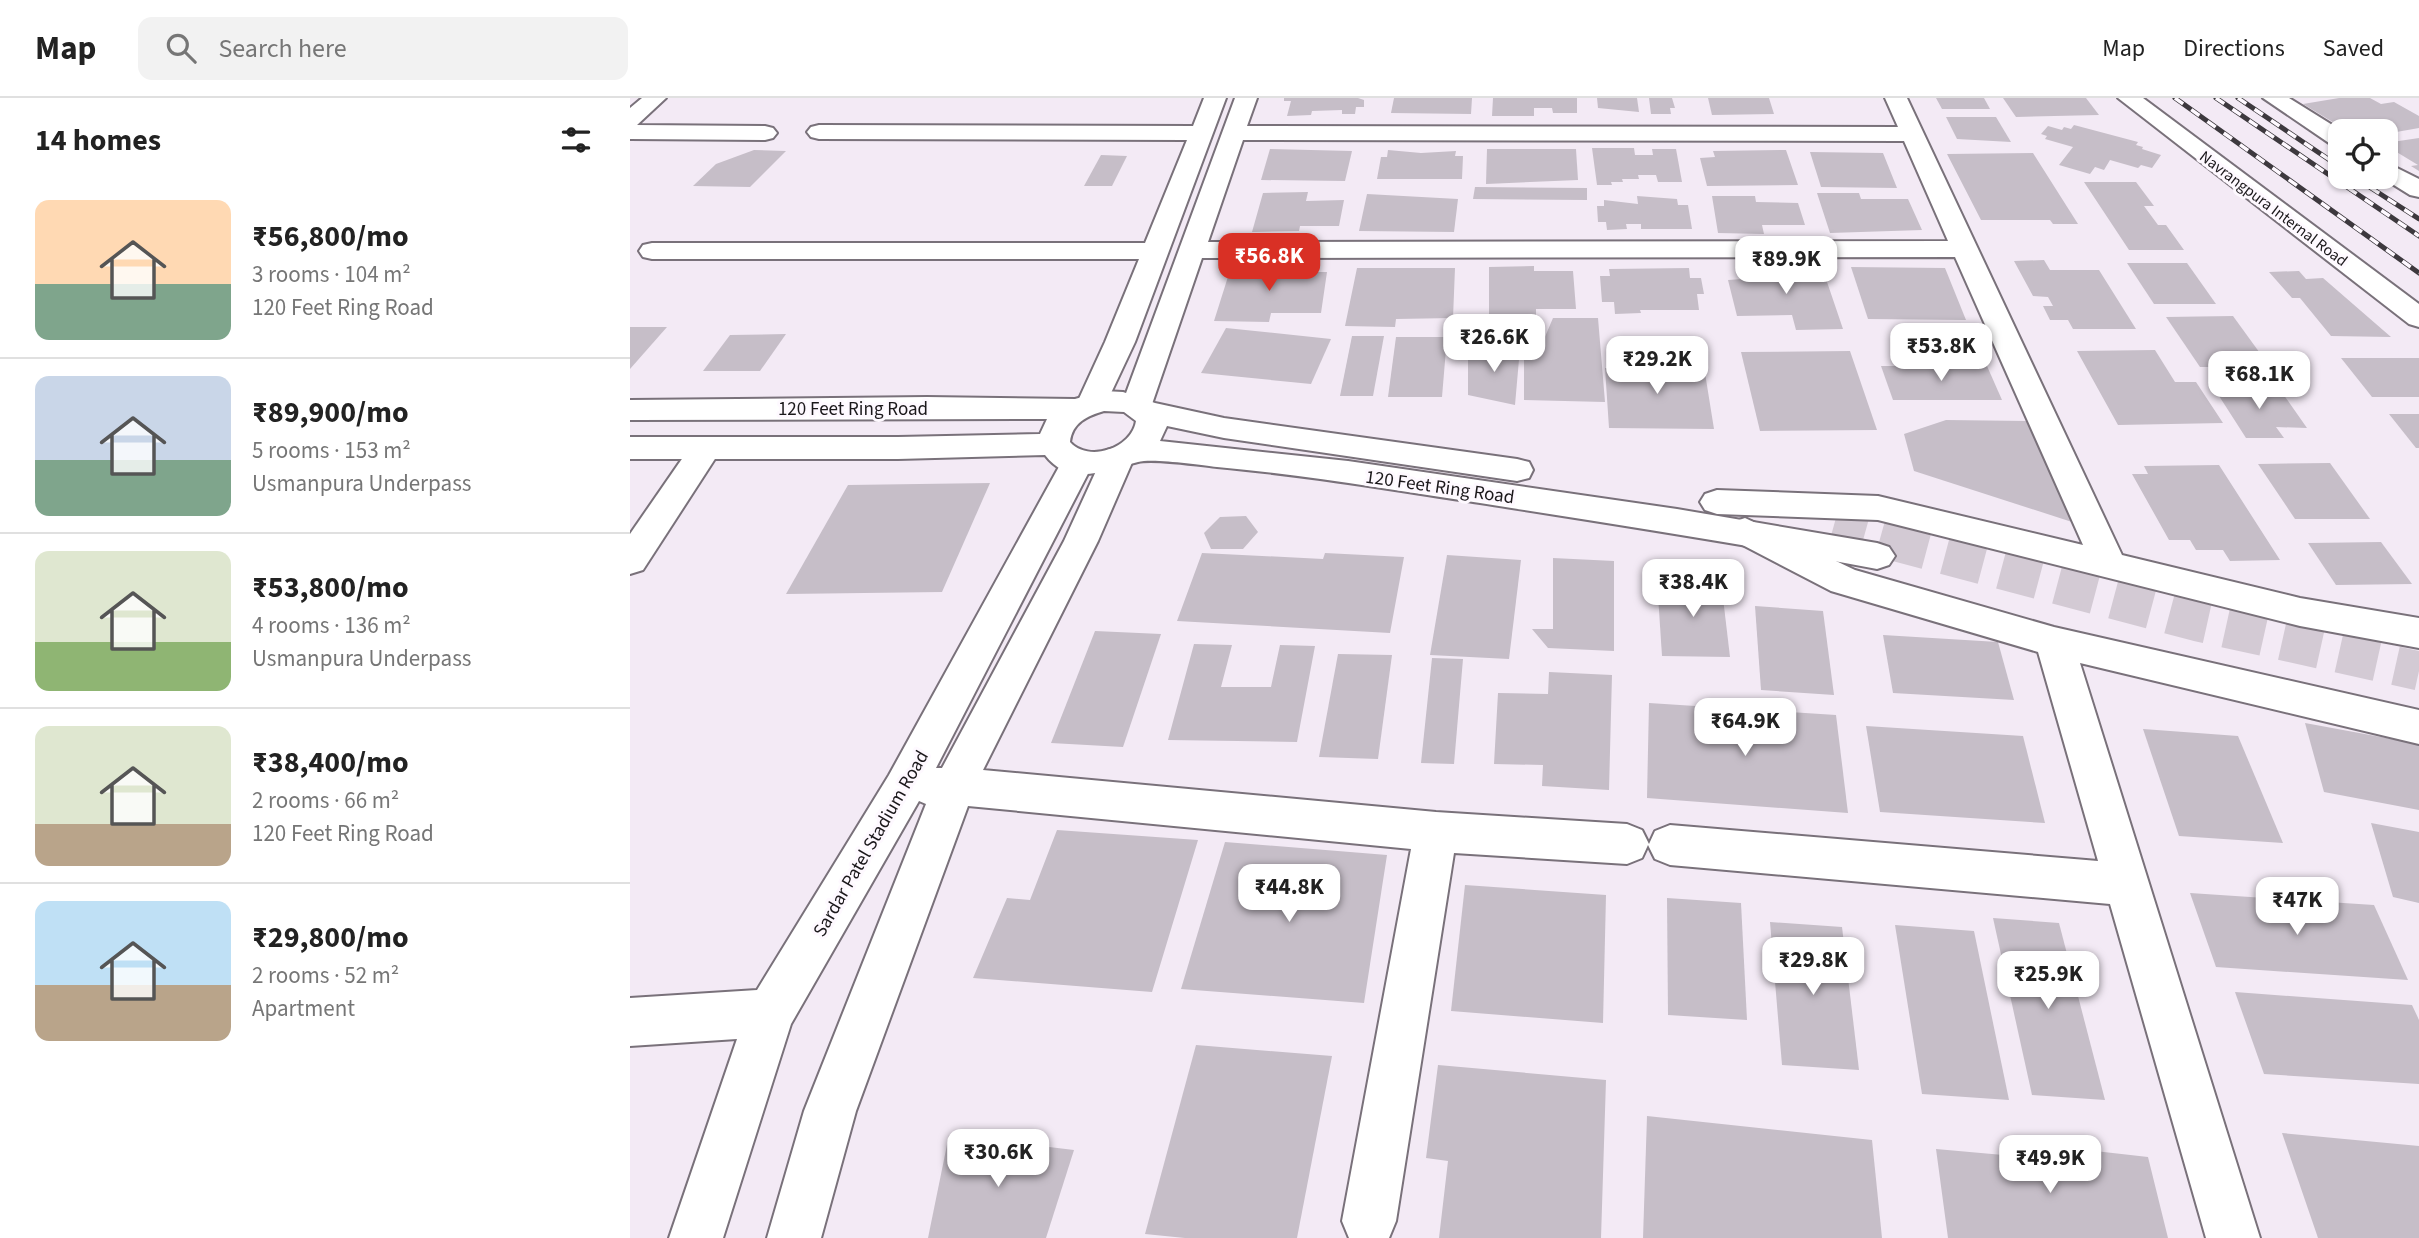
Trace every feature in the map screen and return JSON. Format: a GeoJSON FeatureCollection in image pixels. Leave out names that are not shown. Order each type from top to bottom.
{"type":"FeatureCollection","features":[{"type":"Feature","properties":{"kind":"street"},"geometry":{"type":"LineString","coordinates":[[630,120],[655,98]]}},
{"type":"Feature","properties":{"kind":"street"},"geometry":{"type":"LineString","coordinates":[[1096,453],[1058,425],[1084,406],[1120,342],[1215,98]]}},
{"type":"Feature","properties":{"kind":"street"},"geometry":{"type":"LineString","coordinates":[[1096,453],[1144,440],[1150,430],[1151,419],[1141,407],[1192,250],[1246,98]]}},
{"type":"Feature","properties":{"kind":"street"},"geometry":{"type":"LineString","coordinates":[[1896,98],[2109,565]]}},
{"type":"Feature","properties":{"kind":"street","name":"Navrangpura Internal Road"},"geometry":{"type":"LineString","coordinates":[[2129,98],[2419,318]]}},
{"type":"Feature","properties":{"kind":"street"},"geometry":{"type":"LineString","coordinates":[[2274,98],[2328,132]]}},
{"type":"Feature","properties":{"kind":"street"},"geometry":{"type":"LineString","coordinates":[[630,132],[765,133]]}},
{"type":"Feature","properties":{"kind":"street"},"geometry":{"type":"LineString","coordinates":[[819,132],[1202,133]]}},
{"type":"Feature","properties":{"kind":"street"},"geometry":{"type":"LineString","coordinates":[[1233,133],[1912,134]]}},
{"type":"Feature","properties":{"kind":"street"},"geometry":{"type":"LineString","coordinates":[[2398,177],[2419,190]]}},
{"type":"Feature","properties":{"kind":"street"},"geometry":{"type":"LineString","coordinates":[[1192,250],[1965,249]]}},
{"type":"Feature","properties":{"kind":"street"},"geometry":{"type":"LineString","coordinates":[[652,251],[1156,251]]}},
{"type":"Feature","properties":{"kind":"street","name":"120 Feet Ring Road"},"geometry":{"type":"LineString","coordinates":[[630,410],[1084,406],[1116,400],[1224,428],[1717,502]]}},
{"type":"Feature","properties":{"kind":"street","name":"120 Feet Ring Road"},"geometry":{"type":"LineString","coordinates":[[630,448],[898,448],[1227,456],[1745,531],[1877,556]]}},
{"type":"Feature","properties":{"kind":"street"},"geometry":{"type":"LineString","coordinates":[[630,561],[706,448]]}},
{"type":"Feature","properties":{"kind":"street"},"geometry":{"type":"LineString","coordinates":[[794,1238],[830,1111],[954,786],[1081,541],[1096,453]]}},
{"type":"Feature","properties":{"kind":"street","name":"Sardar Patel Stadium Road"},"geometry":{"type":"LineString","coordinates":[[696,1238],[770,1013],[904,788],[1096,453]]}},
{"type":"Feature","properties":{"kind":"street"},"geometry":{"type":"LineString","coordinates":[[1717,502],[1878,508],[2300,612],[2419,634]]}},
{"type":"Feature","properties":{"kind":"street"},"geometry":{"type":"LineString","coordinates":[[1717,502],[1834,525]]}},
{"type":"Feature","properties":{"kind":"street"},"geometry":{"type":"LineString","coordinates":[[1745,531],[1844,581],[2054,642],[2419,727]]}},
{"type":"Feature","properties":{"kind":"street"},"geometry":{"type":"LineString","coordinates":[[2054,642],[2234,1238]]}},
{"type":"Feature","properties":{"kind":"street"},"geometry":{"type":"LineString","coordinates":[[904,788],[954,786],[1436,832],[1627,844]]}},
{"type":"Feature","properties":{"kind":"street"},"geometry":{"type":"LineString","coordinates":[[1369,1221],[1436,832]]}},
{"type":"Feature","properties":{"kind":"street"},"geometry":{"type":"LineString","coordinates":[[1670,845],[2127,884]]}},
{"type":"Feature","properties":{"kind":"street"},"geometry":{"type":"LineString","coordinates":[[630,1022],[770,1013]]}},
{"type":"Feature","properties":{"kind":"building"},"geometry":{"type":"Polygon","coordinates":[[[1284,98],[1358,98],[1364,100],[1364,107],[1356,107],[1355,114],[1342,114],[1342,110],[1312,111],[1311,115],[1287,116],[1291,101],[1284,101],[1284,98]]]}},
{"type":"Feature","properties":{"kind":"building"},"geometry":{"type":"Polygon","coordinates":[[[1394,98],[1472,98],[1471,114],[1391,113],[1394,98]]]}},
{"type":"Feature","properties":{"kind":"building"},"geometry":{"type":"Polygon","coordinates":[[[1493,98],[1577,98],[1577,113],[1553,113],[1552,108],[1534,108],[1534,116],[1492,116],[1493,98]]]}},
{"type":"Feature","properties":{"kind":"building"},"geometry":{"type":"Polygon","coordinates":[[[1597,98],[1637,98],[1639,112],[1598,108],[1597,98]]]}},
{"type":"Feature","properties":{"kind":"building"},"geometry":{"type":"Polygon","coordinates":[[[1649,98],[1672,98],[1675,108],[1670,108],[1671,114],[1651,114],[1649,98]]]}},
{"type":"Feature","properties":{"kind":"building"},"geometry":{"type":"Polygon","coordinates":[[[1708,98],[1769,98],[1774,114],[1712,115],[1708,98]]]}},
{"type":"Feature","properties":{"kind":"building"},"geometry":{"type":"Polygon","coordinates":[[[1936,98],[1984,98],[1990,109],[1942,109],[1936,98]]]}},
{"type":"Feature","properties":{"kind":"building"},"geometry":{"type":"Polygon","coordinates":[[[2003,98],[2086,98],[2099,115],[2016,117],[2003,98]]]}},
{"type":"Feature","properties":{"kind":"building"},"geometry":{"type":"Polygon","coordinates":[[[2339,98],[2370,98],[2381,104],[2394,102],[2419,116],[2419,128],[2398,132],[2398,119],[2328,119],[2303,104],[2339,98]]]}},
{"type":"Feature","properties":{"kind":"building"},"geometry":{"type":"Polygon","coordinates":[[[1946,117],[1996,117],[2011,142],[1957,139],[1946,117]]]}},
{"type":"Feature","properties":{"kind":"building"},"geometry":{"type":"Polygon","coordinates":[[[2074,125],[2138,142],[2136,145],[2143,147],[2142,149],[2161,155],[2152,168],[2141,165],[2138,168],[2110,160],[2104,170],[2095,167],[2090,174],[2059,165],[2073,147],[2045,139],[2047,136],[2041,134],[2048,126],[2062,130],[2064,127],[2071,129],[2074,125]]]}},
{"type":"Feature","properties":{"kind":"building"},"geometry":{"type":"Polygon","coordinates":[[[2419,138],[2419,171],[2411,166],[2418,165],[2398,153],[2398,141],[2419,138]]]}},
{"type":"Feature","properties":{"kind":"building"},"geometry":{"type":"Polygon","coordinates":[[[1592,148],[1634,148],[1635,155],[1653,155],[1652,149],[1676,149],[1682,182],[1658,182],[1656,175],[1638,175],[1639,179],[1622,179],[1623,182],[1611,182],[1612,185],[1597,185],[1592,148]]]}},
{"type":"Feature","properties":{"kind":"building"},"geometry":{"type":"Polygon","coordinates":[[[1270,149],[1352,151],[1345,181],[1261,180],[1270,149]]]}},
{"type":"Feature","properties":{"kind":"building"},"geometry":{"type":"Polygon","coordinates":[[[1487,149],[1576,149],[1578,180],[1486,184],[1487,149]]]}},
{"type":"Feature","properties":{"kind":"building"},"geometry":{"type":"Polygon","coordinates":[[[754,150],[786,151],[750,187],[693,186],[716,164],[754,150]]]}},
{"type":"Feature","properties":{"kind":"building"},"geometry":{"type":"Polygon","coordinates":[[[1388,150],[1421,153],[1456,151],[1455,156],[1463,156],[1462,179],[1377,179],[1381,157],[1387,157],[1388,150]]]}},
{"type":"Feature","properties":{"kind":"building"},"geometry":{"type":"Polygon","coordinates":[[[1786,150],[1798,185],[1707,186],[1700,158],[1715,157],[1713,151],[1786,150]]]}},
{"type":"Feature","properties":{"kind":"building"},"geometry":{"type":"Polygon","coordinates":[[[1810,152],[1883,153],[1897,188],[1821,187],[1810,152]]]}},
{"type":"Feature","properties":{"kind":"building"},"geometry":{"type":"Polygon","coordinates":[[[2033,153],[2078,224],[2053,224],[2050,220],[1981,220],[1947,154],[2033,153]]]}},
{"type":"Feature","properties":{"kind":"building"},"geometry":{"type":"Polygon","coordinates":[[[1101,155],[1127,156],[1112,186],[1084,186],[1101,155]]]}},
{"type":"Feature","properties":{"kind":"building"},"geometry":{"type":"Polygon","coordinates":[[[2084,182],[2136,182],[2154,206],[2144,206],[2158,225],[2166,225],[2184,250],[2129,250],[2084,182]]]}},
{"type":"Feature","properties":{"kind":"building"},"geometry":{"type":"Polygon","coordinates":[[[1475,187],[1587,188],[1587,200],[1473,199],[1475,187]]]}},
{"type":"Feature","properties":{"kind":"building"},"geometry":{"type":"Polygon","coordinates":[[[1308,192],[1306,201],[1344,200],[1339,226],[1300,226],[1299,231],[1252,232],[1263,193],[1308,192]]]}},
{"type":"Feature","properties":{"kind":"building"},"geometry":{"type":"Polygon","coordinates":[[[1817,193],[1859,193],[1861,199],[1908,199],[1922,230],[1830,233],[1817,193]]]}},
{"type":"Feature","properties":{"kind":"building"},"geometry":{"type":"Polygon","coordinates":[[[1367,194],[1458,199],[1454,232],[1359,231],[1367,194]]]}},
{"type":"Feature","properties":{"kind":"building"},"geometry":{"type":"Polygon","coordinates":[[[1637,196],[1677,199],[1678,205],[1688,205],[1692,229],[1641,229],[1641,224],[1626,224],[1627,229],[1607,230],[1606,222],[1598,222],[1597,206],[1604,206],[1604,200],[1638,204],[1637,196]]]}},
{"type":"Feature","properties":{"kind":"building"},"geometry":{"type":"Polygon","coordinates":[[[1712,196],[1755,196],[1756,202],[1798,203],[1805,225],[1762,225],[1764,234],[1718,233],[1712,196]]]}},
{"type":"Feature","properties":{"kind":"building"},"geometry":{"type":"Polygon","coordinates":[[[2044,260],[2050,270],[2099,270],[2136,329],[2073,329],[2068,320],[2050,320],[2043,306],[2053,306],[2048,297],[2033,296],[2014,261],[2044,260]]]}},
{"type":"Feature","properties":{"kind":"building"},"geometry":{"type":"Polygon","coordinates":[[[2127,263],[2187,263],[2216,304],[2154,304],[2127,263]]]}},
{"type":"Feature","properties":{"kind":"building"},"geometry":{"type":"Polygon","coordinates":[[[1232,264],[1284,264],[1281,272],[1327,272],[1321,313],[1271,313],[1269,322],[1214,321],[1232,264]]]}},
{"type":"Feature","properties":{"kind":"building"},"geometry":{"type":"Polygon","coordinates":[[[1534,266],[1534,271],[1573,271],[1576,309],[1536,309],[1536,322],[1489,322],[1489,267],[1534,266]]]}},
{"type":"Feature","properties":{"kind":"building"},"geometry":{"type":"Polygon","coordinates":[[[1813,267],[1816,276],[1825,276],[1843,329],[1796,330],[1792,315],[1737,316],[1728,280],[1742,279],[1739,268],[1813,267]]]}},
{"type":"Feature","properties":{"kind":"building"},"geometry":{"type":"Polygon","coordinates":[[[1851,267],[1945,268],[1966,320],[1868,319],[1851,267]]]}},
{"type":"Feature","properties":{"kind":"building"},"geometry":{"type":"Polygon","coordinates":[[[1357,268],[1455,268],[1453,318],[1396,319],[1395,327],[1345,326],[1357,268]]]}},
{"type":"Feature","properties":{"kind":"building"},"geometry":{"type":"Polygon","coordinates":[[[1689,268],[1690,278],[1701,278],[1704,294],[1697,294],[1699,310],[1640,310],[1641,313],[1615,314],[1614,302],[1602,302],[1600,276],[1610,276],[1609,269],[1689,268]]]}},
{"type":"Feature","properties":{"kind":"building"},"geometry":{"type":"Polygon","coordinates":[[[2299,271],[2306,279],[2323,278],[2391,337],[2331,336],[2300,298],[2292,298],[2269,272],[2299,271]]]}},
{"type":"Feature","properties":{"kind":"building"},"geometry":{"type":"Polygon","coordinates":[[[2233,316],[2270,367],[2200,367],[2166,317],[2233,316]]]}},
{"type":"Feature","properties":{"kind":"building"},"geometry":{"type":"Polygon","coordinates":[[[1553,318],[1598,318],[1605,402],[1524,400],[1524,358],[1536,358],[1553,318]]]}},
{"type":"Feature","properties":{"kind":"building"},"geometry":{"type":"Polygon","coordinates":[[[630,327],[667,327],[630,369],[630,327]]]}},
{"type":"Feature","properties":{"kind":"building"},"geometry":{"type":"Polygon","coordinates":[[[1226,328],[1331,339],[1311,384],[1201,373],[1226,328]]]}},
{"type":"Feature","properties":{"kind":"building"},"geometry":{"type":"Polygon","coordinates":[[[786,334],[760,371],[703,371],[730,335],[786,334]]]}},
{"type":"Feature","properties":{"kind":"building"},"geometry":{"type":"Polygon","coordinates":[[[1352,336],[1384,336],[1373,396],[1340,396],[1352,336]]]}},
{"type":"Feature","properties":{"kind":"building"},"geometry":{"type":"Polygon","coordinates":[[[1396,337],[1447,337],[1442,397],[1388,397],[1396,337]]]}},
{"type":"Feature","properties":{"kind":"building"},"geometry":{"type":"Polygon","coordinates":[[[1494,347],[1520,348],[1515,405],[1468,395],[1468,357],[1494,347]]]}},
{"type":"Feature","properties":{"kind":"building"},"geometry":{"type":"Polygon","coordinates":[[[2155,350],[2175,382],[2196,382],[2223,423],[2118,425],[2077,351],[2155,350]]]}},
{"type":"Feature","properties":{"kind":"building"},"geometry":{"type":"Polygon","coordinates":[[[1850,351],[1877,430],[1760,431],[1741,352],[1850,351]]]}},
{"type":"Feature","properties":{"kind":"building"},"geometry":{"type":"Polygon","coordinates":[[[1624,358],[1683,358],[1685,373],[1705,373],[1714,429],[1609,428],[1605,368],[1625,368],[1624,358]]]}},
{"type":"Feature","properties":{"kind":"building"},"geometry":{"type":"Polygon","coordinates":[[[2341,358],[2419,358],[2419,397],[2372,397],[2341,358]]]}},
{"type":"Feature","properties":{"kind":"building"},"geometry":{"type":"Polygon","coordinates":[[[1881,366],[1987,366],[2002,400],[1893,400],[1881,366]]]}},
{"type":"Feature","properties":{"kind":"building"},"geometry":{"type":"Polygon","coordinates":[[[2212,385],[2256,385],[2260,391],[2281,391],[2307,428],[2276,427],[2284,438],[2246,438],[2212,385]]]}},
{"type":"Feature","properties":{"kind":"building"},"geometry":{"type":"Polygon","coordinates":[[[2389,414],[2419,414],[2419,448],[2416,448],[2389,414]]]}},
{"type":"Feature","properties":{"kind":"building"},"geometry":{"type":"Polygon","coordinates":[[[1946,420],[2027,421],[2072,522],[1914,471],[1904,434],[1946,420]]]}},
{"type":"Feature","properties":{"kind":"building"},"geometry":{"type":"Polygon","coordinates":[[[2330,463],[2370,519],[2295,519],[2258,464],[2330,463]]]}},
{"type":"Feature","properties":{"kind":"building"},"geometry":{"type":"Polygon","coordinates":[[[2219,465],[2280,560],[2230,561],[2223,550],[2196,550],[2190,540],[2169,540],[2132,474],[2148,474],[2144,466],[2219,465]]]}},
{"type":"Feature","properties":{"kind":"building"},"geometry":{"type":"Polygon","coordinates":[[[990,483],[942,592],[786,594],[848,485],[990,483]]]}},
{"type":"Feature","properties":{"kind":"building"},"geometry":{"type":"Polygon","coordinates":[[[1246,516],[1258,532],[1243,549],[1211,549],[1204,533],[1220,517],[1246,516]]]}},
{"type":"Feature","properties":{"kind":"building"},"geometry":{"type":"Polygon","coordinates":[[[2381,542],[2412,584],[2336,585],[2308,543],[2381,542]]]}},
{"type":"Feature","properties":{"kind":"building"},"geometry":{"type":"Polygon","coordinates":[[[1202,553],[1323,559],[1325,553],[1404,557],[1390,633],[1177,621],[1202,553]]]}},
{"type":"Feature","properties":{"kind":"building"},"geometry":{"type":"Polygon","coordinates":[[[1447,555],[1521,560],[1509,659],[1430,655],[1447,555]]]}},
{"type":"Feature","properties":{"kind":"building"},"geometry":{"type":"Polygon","coordinates":[[[1553,558],[1614,561],[1614,651],[1548,648],[1532,629],[1553,629],[1553,558]]]}},
{"type":"Feature","properties":{"kind":"building"},"geometry":{"type":"Polygon","coordinates":[[[1657,580],[1721,581],[1730,657],[1662,656],[1657,580]]]}},
{"type":"Feature","properties":{"kind":"building"},"geometry":{"type":"Polygon","coordinates":[[[1755,606],[1823,611],[1834,695],[1761,690],[1755,606]]]}},
{"type":"Feature","properties":{"kind":"building"},"geometry":{"type":"Polygon","coordinates":[[[1095,631],[1161,634],[1123,747],[1051,743],[1095,631]]]}},
{"type":"Feature","properties":{"kind":"building"},"geometry":{"type":"Polygon","coordinates":[[[1883,635],[1998,642],[2014,700],[1893,693],[1883,635]]]}},
{"type":"Feature","properties":{"kind":"building"},"geometry":{"type":"Polygon","coordinates":[[[1194,644],[1232,645],[1221,687],[1271,687],[1280,645],[1315,646],[1297,742],[1168,740],[1194,644]]]}},
{"type":"Feature","properties":{"kind":"building"},"geometry":{"type":"Polygon","coordinates":[[[1338,654],[1392,655],[1378,759],[1319,757],[1338,654]]]}},
{"type":"Feature","properties":{"kind":"building"},"geometry":{"type":"Polygon","coordinates":[[[1432,658],[1463,659],[1454,764],[1421,763],[1432,658]]]}},
{"type":"Feature","properties":{"kind":"building"},"geometry":{"type":"Polygon","coordinates":[[[1549,672],[1612,675],[1609,790],[1542,786],[1543,765],[1494,764],[1498,693],[1548,694],[1549,672]]]}},
{"type":"Feature","properties":{"kind":"building"},"geometry":{"type":"Polygon","coordinates":[[[1649,703],[1836,715],[1848,813],[1647,798],[1649,703]]]}},
{"type":"Feature","properties":{"kind":"building"},"geometry":{"type":"Polygon","coordinates":[[[2305,723],[2419,744],[2419,810],[2324,792],[2305,723]]]}},
{"type":"Feature","properties":{"kind":"building"},"geometry":{"type":"Polygon","coordinates":[[[1866,726],[2023,736],[2045,823],[1880,812],[1866,726]]]}},
{"type":"Feature","properties":{"kind":"building"},"geometry":{"type":"Polygon","coordinates":[[[2143,729],[2238,736],[2283,843],[2179,836],[2143,729]]]}},
{"type":"Feature","properties":{"kind":"building"},"geometry":{"type":"Polygon","coordinates":[[[2371,823],[2419,832],[2419,903],[2393,897],[2371,823]]]}},
{"type":"Feature","properties":{"kind":"building"},"geometry":{"type":"Polygon","coordinates":[[[1057,830],[1198,840],[1152,992],[973,978],[1007,898],[1030,900],[1057,830]]]}},
{"type":"Feature","properties":{"kind":"building"},"geometry":{"type":"Polygon","coordinates":[[[1225,842],[1387,855],[1364,1003],[1181,989],[1225,842]]]}},
{"type":"Feature","properties":{"kind":"building"},"geometry":{"type":"Polygon","coordinates":[[[1465,885],[1606,895],[1603,1023],[1451,1011],[1465,885]]]}},
{"type":"Feature","properties":{"kind":"building"},"geometry":{"type":"Polygon","coordinates":[[[2190,893],[2374,905],[2408,980],[2216,967],[2190,893]]]}},
{"type":"Feature","properties":{"kind":"building"},"geometry":{"type":"Polygon","coordinates":[[[1667,898],[1741,903],[1747,1020],[1668,1015],[1667,898]]]}},
{"type":"Feature","properties":{"kind":"building"},"geometry":{"type":"Polygon","coordinates":[[[1993,918],[2059,923],[2105,1100],[2032,1095],[1993,918]]]}},
{"type":"Feature","properties":{"kind":"building"},"geometry":{"type":"Polygon","coordinates":[[[1770,922],[1842,927],[1859,1070],[1782,1065],[1770,922]]]}},
{"type":"Feature","properties":{"kind":"building"},"geometry":{"type":"Polygon","coordinates":[[[1895,925],[1974,931],[2009,1100],[1922,1094],[1895,925]]]}},
{"type":"Feature","properties":{"kind":"building"},"geometry":{"type":"Polygon","coordinates":[[[2235,992],[2412,1005],[2419,1020],[2419,1084],[2264,1074],[2235,992]]]}},
{"type":"Feature","properties":{"kind":"building"},"geometry":{"type":"Polygon","coordinates":[[[1196,1045],[1332,1056],[1297,1238],[1185,1238],[1145,1234],[1196,1045]]]}},
{"type":"Feature","properties":{"kind":"building"},"geometry":{"type":"Polygon","coordinates":[[[1438,1065],[1606,1080],[1601,1238],[1439,1238],[1448,1161],[1426,1158],[1438,1065]]]}},
{"type":"Feature","properties":{"kind":"building"},"geometry":{"type":"Polygon","coordinates":[[[1647,1116],[1872,1140],[1882,1238],[1643,1238],[1647,1116]]]}},
{"type":"Feature","properties":{"kind":"building"},"geometry":{"type":"Polygon","coordinates":[[[2282,1133],[2419,1146],[2419,1238],[2318,1238],[2282,1133]]]}},
{"type":"Feature","properties":{"kind":"building"},"geometry":{"type":"Polygon","coordinates":[[[949,1135],[1074,1150],[1046,1238],[928,1238],[949,1135]]]}},
{"type":"Feature","properties":{"kind":"building"},"geometry":{"type":"Polygon","coordinates":[[[2033,1144],[2148,1157],[2168,1238],[1948,1238],[1936,1149],[2036,1158],[2033,1144]]]}},
{"type":"Feature","properties":{"kind":"tunnel"},"geometry":{"type":"LineString","coordinates":[[1834,525],[1895,542]]}},
{"type":"Feature","properties":{"kind":"tunnel"},"geometry":{"type":"LineString","coordinates":[[1889,540],[2198,622],[2419,671]]}},
{"type":"Feature","properties":{"kind":"railway"},"geometry":{"type":"LineString","coordinates":[[2175,98],[2419,273]]}},
{"type":"Feature","properties":{"kind":"railway"},"geometry":{"type":"LineString","coordinates":[[2216,98],[2419,236]]}},
{"type":"Feature","properties":{"kind":"railway"},"geometry":{"type":"LineString","coordinates":[[2238,98],[2328,159]]}},
{"type":"Feature","properties":{"kind":"railway"},"geometry":{"type":"LineString","coordinates":[[2373,189],[2419,219]]}}]}
